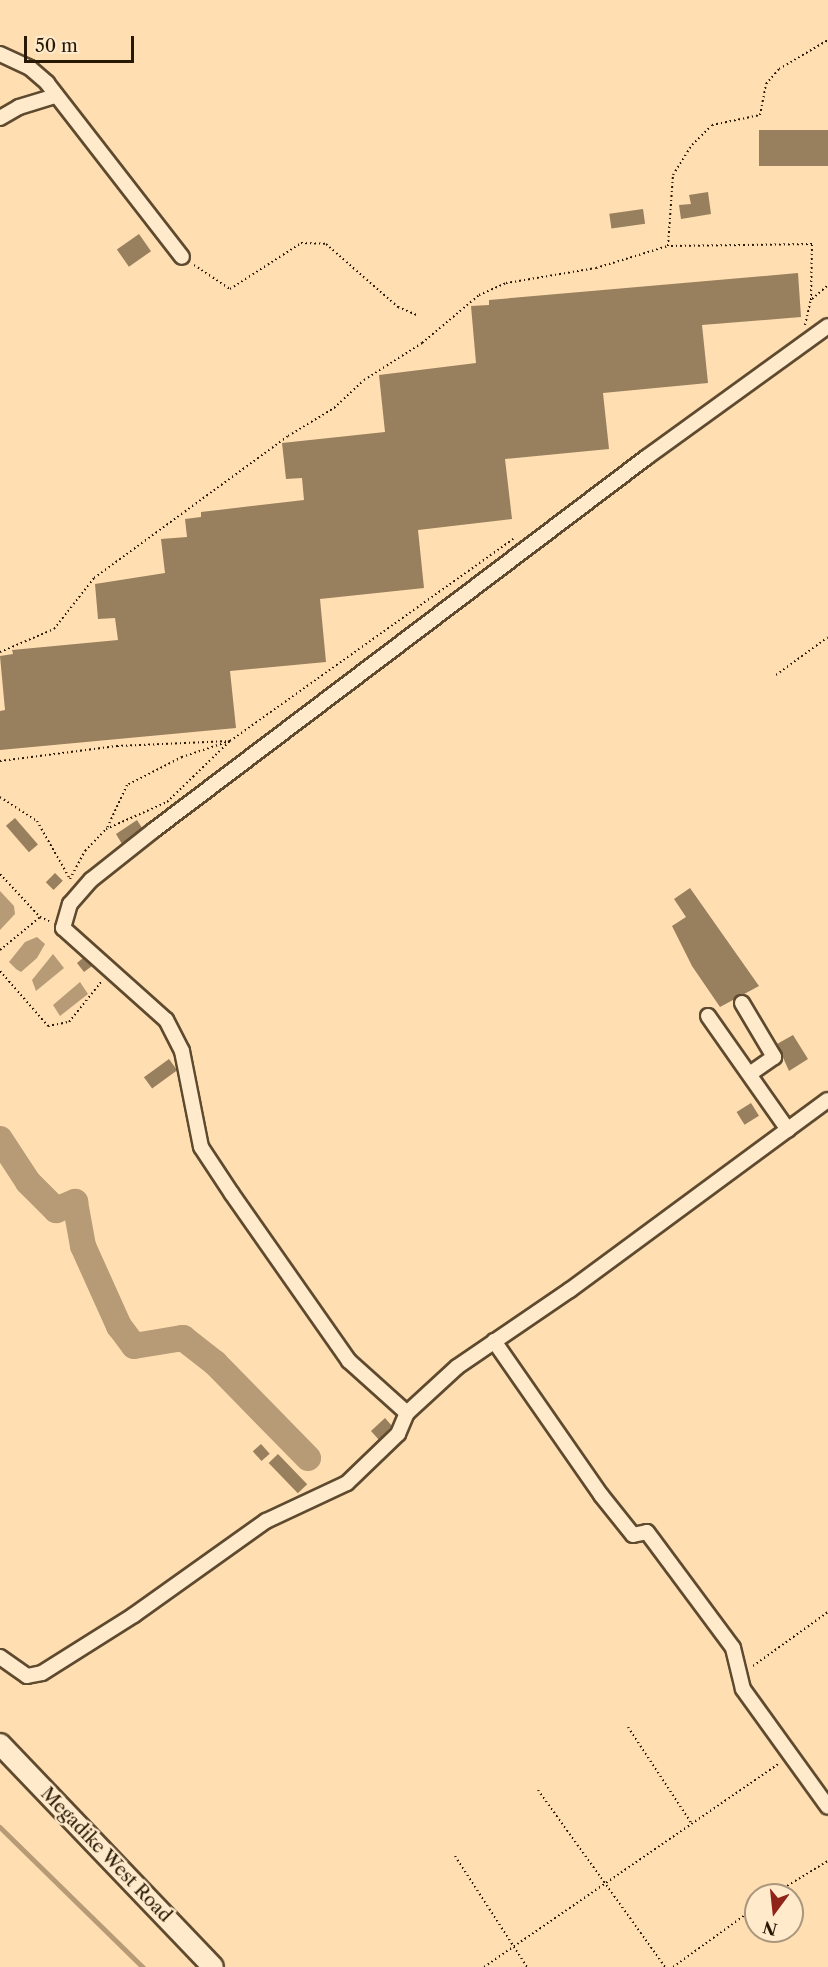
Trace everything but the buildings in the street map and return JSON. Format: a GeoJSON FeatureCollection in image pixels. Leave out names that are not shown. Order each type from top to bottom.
{"type":"FeatureCollection","features":[{"type":"Feature","properties":{"kind":"street"},"geometry":{"type":"LineString","coordinates":[[0,54],[30,68],[47,82],[56,96],[92,137],[182,256]]}},
{"type":"Feature","properties":{"kind":"street"},"geometry":{"type":"LineString","coordinates":[[0,118],[19,107],[56,96]]}},
{"type":"Feature","properties":{"kind":"street"},"geometry":{"type":"LineString","coordinates":[[407,1413],[349,1361],[201,1147],[182,1051],[166,1020],[111,968],[63,928],[78,894],[145,837],[524,550],[828,326]]}},
{"type":"Feature","properties":{"kind":"street"},"geometry":{"type":"LineString","coordinates":[[741,1004],[774,1057],[751,1073]]}},
{"type":"Feature","properties":{"kind":"street"},"geometry":{"type":"LineString","coordinates":[[708,1016],[751,1073],[788,1130]]}},
{"type":"Feature","properties":{"kind":"street"},"geometry":{"type":"LineString","coordinates":[[0,1657],[27,1676],[61,1662],[266,1521],[347,1483],[398,1434],[407,1413],[458,1367],[828,1100]]}},
{"type":"Feature","properties":{"kind":"street"},"geometry":{"type":"LineString","coordinates":[[494,1341],[602,1495],[633,1534],[647,1532],[734,1648],[743,1689],[828,1807]]}},
{"type":"Feature","properties":{"kind":"street","name":"Megadike West Road"},"geometry":{"type":"LineString","coordinates":[[0,1744],[213,1967]]}},
{"type":"Feature","properties":{"kind":"path"},"geometry":{"type":"LineString","coordinates":[[668,246],[673,175],[692,146],[712,125],[760,115],[766,84],[779,69],[828,40]]}},
{"type":"Feature","properties":{"kind":"path"},"geometry":{"type":"LineString","coordinates":[[182,256],[230,289],[301,243],[326,243],[398,307],[417,315]]}},
{"type":"Feature","properties":{"kind":"path"},"geometry":{"type":"LineString","coordinates":[[0,652],[54,629],[94,578],[288,436],[334,408],[364,380],[422,344],[479,295],[506,283],[596,267],[668,246],[812,244],[811,300],[806,324],[796,331]]}},
{"type":"Feature","properties":{"kind":"path"},"geometry":{"type":"LineString","coordinates":[[811,300],[828,285]]}},
{"type":"Feature","properties":{"kind":"path"},"geometry":{"type":"LineString","coordinates":[[106,828],[167,802],[230,741],[514,538]]}},
{"type":"Feature","properties":{"kind":"path"},"geometry":{"type":"LineString","coordinates":[[777,675],[828,637]]}},
{"type":"Feature","properties":{"kind":"path"},"geometry":{"type":"LineString","coordinates":[[70,879],[85,851],[106,828],[127,785],[182,758],[230,741]]}},
{"type":"Feature","properties":{"kind":"path"},"geometry":{"type":"LineString","coordinates":[[0,761],[117,746],[230,741]]}},
{"type":"Feature","properties":{"kind":"path"},"geometry":{"type":"LineString","coordinates":[[0,797],[38,821],[78,894]]}},
{"type":"Feature","properties":{"kind":"path"},"geometry":{"type":"LineString","coordinates":[[0,874],[40,917],[0,950]]}},
{"type":"Feature","properties":{"kind":"path"},"geometry":{"type":"LineString","coordinates":[[0,971],[48,1026],[69,1022],[111,968]]}},
{"type":"Feature","properties":{"kind":"path"},"geometry":{"type":"LineString","coordinates":[[743,1689],[753,1666],[828,1612]]}},
{"type":"Feature","properties":{"kind":"path"},"geometry":{"type":"LineString","coordinates":[[628,1727],[692,1824]]}},
{"type":"Feature","properties":{"kind":"path"},"geometry":{"type":"LineString","coordinates":[[484,1967],[792,1755]]}},
{"type":"Feature","properties":{"kind":"path"},"geometry":{"type":"LineString","coordinates":[[538,1790],[603,1885],[665,1967]]}},
{"type":"Feature","properties":{"kind":"path"},"geometry":{"type":"LineString","coordinates":[[455,1856],[527,1967]]}},
{"type":"Feature","properties":{"kind":"path"},"geometry":{"type":"LineString","coordinates":[[792,1883],[828,1861]]}},
{"type":"Feature","properties":{"kind":"path"},"geometry":{"type":"LineString","coordinates":[[673,1967],[744,1916]]}},
{"type":"Feature","properties":{"kind":"shaded area"},"geometry":{"type":"Polygon","coordinates":[[[0,891],[14,906],[15,914],[0,930],[0,891]]]}},
{"type":"Feature","properties":{"kind":"shaded area"},"geometry":{"type":"Polygon","coordinates":[[[37,937],[45,944],[37,958],[21,972],[9,962],[25,942],[37,937]]]}},
{"type":"Feature","properties":{"kind":"shaded area"},"geometry":{"type":"Polygon","coordinates":[[[53,954],[64,968],[36,991],[32,980],[53,954]]]}},
{"type":"Feature","properties":{"kind":"shaded area"},"geometry":{"type":"Polygon","coordinates":[[[80,982],[88,994],[60,1016],[53,1005],[80,982]]]}},
{"type":"Feature","properties":{"kind":"waterway"},"geometry":{"type":"LineString","coordinates":[[0,1139],[28,1182],[56,1210],[75,1202],[83,1246],[119,1326],[134,1346],[183,1338],[215,1363],[308,1458]]}},
{"type":"Feature","properties":{"kind":"waterway"},"geometry":{"type":"LineString","coordinates":[[0,1827],[143,1967]]}}]}
